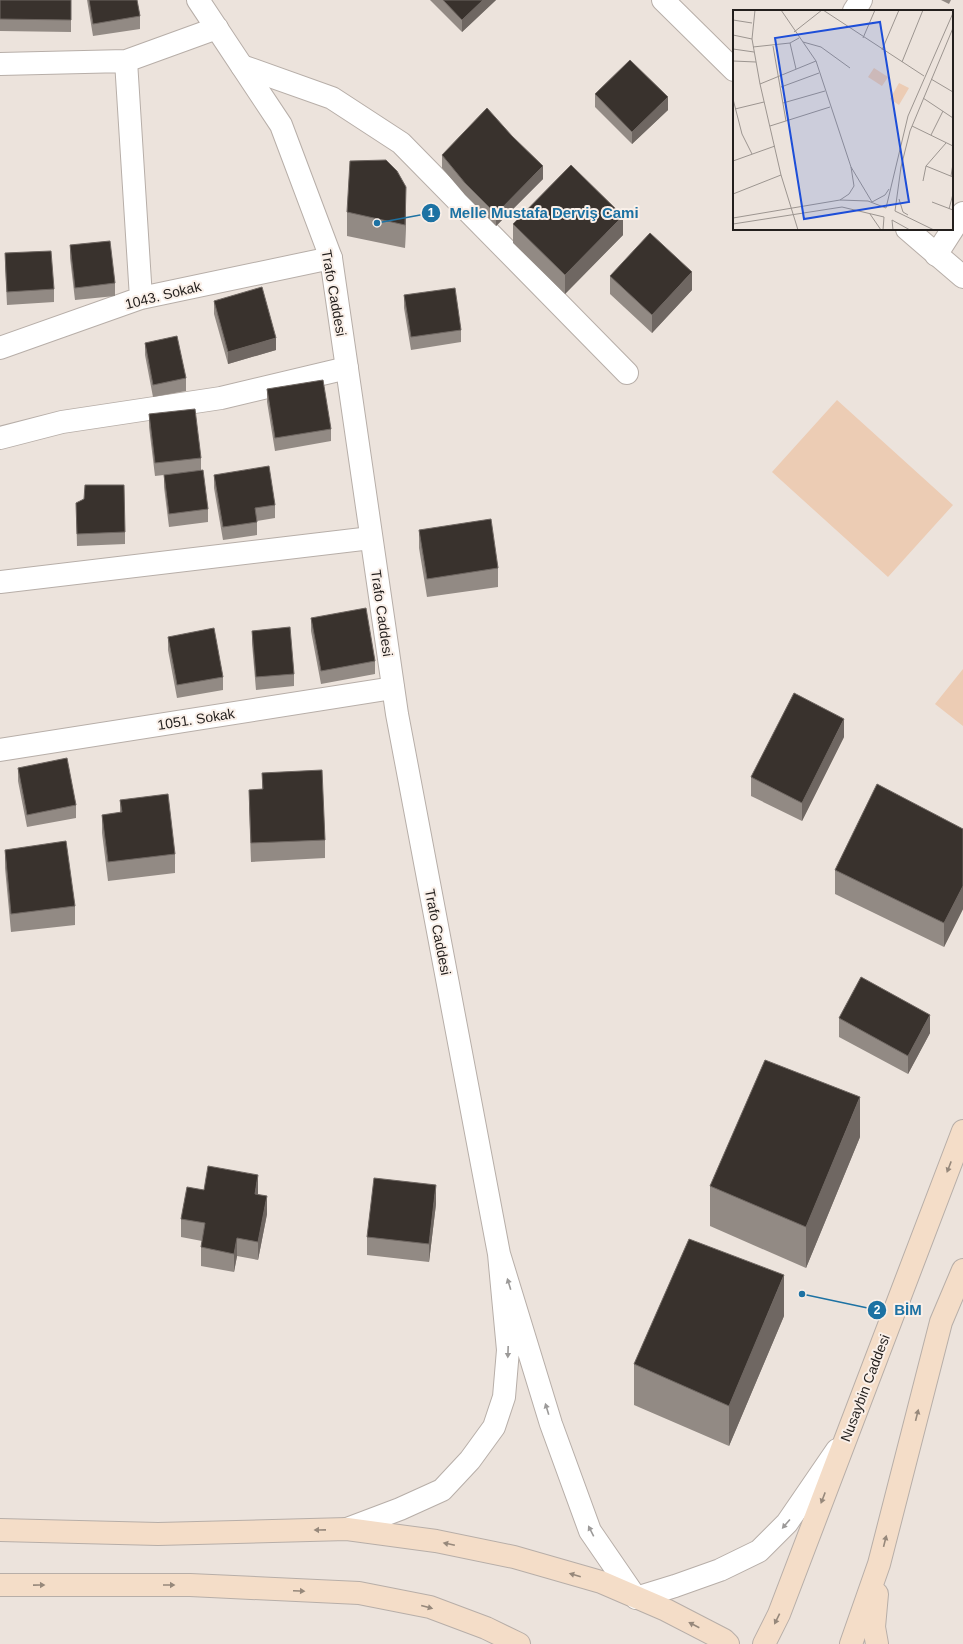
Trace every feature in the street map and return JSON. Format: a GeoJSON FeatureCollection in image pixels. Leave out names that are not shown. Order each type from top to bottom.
{"type":"FeatureCollection","features":[{"type":"Feature","properties":{"kind":"main road","name":"Nusaybin Caddesi"},"geometry":{"type":"LineString","coordinates":[[764,1644],[780,1614],[963,1131]]}},
{"type":"Feature","properties":{"kind":"main road"},"geometry":{"type":"LineString","coordinates":[[850,1644],[879,1564],[941,1322],[963,1270]]}},
{"type":"Feature","properties":{"kind":"main road"},"geometry":{"type":"LineString","coordinates":[[0,1530],[158,1534],[347,1529],[436,1541],[514,1557],[601,1582],[672,1614],[724,1640],[728,1644]]}},
{"type":"Feature","properties":{"kind":"main road"},"geometry":{"type":"LineString","coordinates":[[877,1644],[874,1627],[879,1564]]}},
{"type":"Feature","properties":{"kind":"main road"},"geometry":{"type":"LineString","coordinates":[[0,1585],[190,1585],[360,1593],[430,1607],[486,1628],[519,1644]]}},
{"type":"Feature","properties":{"kind":"street","name":"Trafo Caddesi"},"geometry":{"type":"LineString","coordinates":[[198,0],[281,125],[331,258],[393,688],[500,1254]]}},
{"type":"Feature","properties":{"kind":"street"},"geometry":{"type":"LineString","coordinates":[[663,0],[733,69]]}},
{"type":"Feature","properties":{"kind":"street"},"geometry":{"type":"LineString","coordinates":[[855,10],[861,0]]}},
{"type":"Feature","properties":{"kind":"street"},"geometry":{"type":"LineString","coordinates":[[0,64],[126,61],[217,28]]}},
{"type":"Feature","properties":{"kind":"street"},"geometry":{"type":"LineString","coordinates":[[126,61],[141,298]]}},
{"type":"Feature","properties":{"kind":"street"},"geometry":{"type":"LineString","coordinates":[[242,66],[332,98],[401,144],[626,373]]}},
{"type":"Feature","properties":{"kind":"street"},"geometry":{"type":"LineString","coordinates":[[953,229],[963,213]]}},
{"type":"Feature","properties":{"kind":"street"},"geometry":{"type":"LineString","coordinates":[[908,230],[963,277]]}},
{"type":"Feature","properties":{"kind":"street"},"geometry":{"type":"LineString","coordinates":[[936,255],[952,230]]}},
{"type":"Feature","properties":{"kind":"street","name":"1043. Sokak"},"geometry":{"type":"LineString","coordinates":[[0,348],[141,298],[331,258]]}},
{"type":"Feature","properties":{"kind":"street"},"geometry":{"type":"LineString","coordinates":[[0,438],[62,422],[221,398],[347,368]]}},
{"type":"Feature","properties":{"kind":"street"},"geometry":{"type":"LineString","coordinates":[[0,582],[371,538]]}},
{"type":"Feature","properties":{"kind":"street","name":"1051. Sokak"},"geometry":{"type":"LineString","coordinates":[[0,750],[393,688]]}},
{"type":"Feature","properties":{"kind":"street"},"geometry":{"type":"LineString","coordinates":[[347,1529],[400,1509],[442,1490],[470,1460],[494,1427],[504,1397],[508,1350],[500,1254]]}},
{"type":"Feature","properties":{"kind":"street"},"geometry":{"type":"LineString","coordinates":[[500,1254],[551,1424],[590,1531],[636,1598],[675,1586],[712,1572],[759,1551],[787,1523],[848,1434]]}},
{"type":"Feature","properties":{"kind":"shaded area"},"geometry":{"type":"Polygon","coordinates":[[[837,400],[953,505],[888,577],[772,472],[837,400]]]}},
{"type":"Feature","properties":{"kind":"shaded area"},"geometry":{"type":"Polygon","coordinates":[[[963,669],[963,726],[935,704],[963,669]]]}},
{"type":"Feature","properties":{"kind":"building"},"geometry":{"type":"Polygon","coordinates":[[[0,0],[71,0],[71,20],[0,19],[0,0]]]}},
{"type":"Feature","properties":{"kind":"building"},"geometry":{"type":"Polygon","coordinates":[[[89,0],[137,0],[140,16],[93,24],[89,0]]]}},
{"type":"Feature","properties":{"kind":"building"},"geometry":{"type":"Polygon","coordinates":[[[443,0],[483,0],[462,20],[443,0]]]}},
{"type":"Feature","properties":{"kind":"building"},"geometry":{"type":"Polygon","coordinates":[[[630,60],[668,97],[632,132],[595,94],[630,60]]]}},
{"type":"Feature","properties":{"kind":"building"},"geometry":{"type":"Polygon","coordinates":[[[487,108],[512,136],[543,166],[496,214],[465,183],[442,155],[487,108]]]}},
{"type":"Feature","properties":{"kind":"building"},"geometry":{"type":"Polygon","coordinates":[[[386,160],[397,171],[406,187],[405,225],[347,212],[350,161],[386,160]]]}},
{"type":"Feature","properties":{"kind":"building"},"geometry":{"type":"Polygon","coordinates":[[[571,165],[623,216],[565,275],[513,224],[571,165]]]}},
{"type":"Feature","properties":{"kind":"building"},"geometry":{"type":"Polygon","coordinates":[[[650,233],[692,272],[652,315],[610,276],[650,233]]]}},
{"type":"Feature","properties":{"kind":"building"},"geometry":{"type":"Polygon","coordinates":[[[110,241],[115,283],[75,288],[70,245],[110,241]]]}},
{"type":"Feature","properties":{"kind":"building"},"geometry":{"type":"Polygon","coordinates":[[[51,251],[54,289],[7,292],[5,253],[51,251]]]}},
{"type":"Feature","properties":{"kind":"building"},"geometry":{"type":"Polygon","coordinates":[[[262,287],[276,338],[228,352],[214,301],[262,287]]]}},
{"type":"Feature","properties":{"kind":"building"},"geometry":{"type":"Polygon","coordinates":[[[455,288],[461,330],[411,337],[404,295],[455,288]]]}},
{"type":"Feature","properties":{"kind":"building"},"geometry":{"type":"Polygon","coordinates":[[[177,336],[186,378],[153,385],[145,343],[177,336]]]}},
{"type":"Feature","properties":{"kind":"building"},"geometry":{"type":"Polygon","coordinates":[[[323,380],[331,429],[275,438],[267,389],[323,380]]]}},
{"type":"Feature","properties":{"kind":"building"},"geometry":{"type":"Polygon","coordinates":[[[195,409],[201,458],[155,463],[149,414],[195,409]]]}},
{"type":"Feature","properties":{"kind":"building"},"geometry":{"type":"Polygon","coordinates":[[[269,466],[275,505],[255,508],[257,522],[223,527],[214,475],[269,466]]]}},
{"type":"Feature","properties":{"kind":"building"},"geometry":{"type":"Polygon","coordinates":[[[203,470],[208,509],[169,514],[164,475],[203,470]]]}},
{"type":"Feature","properties":{"kind":"building"},"geometry":{"type":"Polygon","coordinates":[[[85,485],[124,485],[125,532],[77,534],[76,503],[84,499],[85,485]]]}},
{"type":"Feature","properties":{"kind":"building"},"geometry":{"type":"Polygon","coordinates":[[[491,519],[498,568],[427,579],[419,530],[491,519]]]}},
{"type":"Feature","properties":{"kind":"building"},"geometry":{"type":"Polygon","coordinates":[[[366,608],[375,661],[321,671],[311,618],[366,608]]]}},
{"type":"Feature","properties":{"kind":"building"},"geometry":{"type":"Polygon","coordinates":[[[290,627],[294,674],[256,677],[252,631],[290,627]]]}},
{"type":"Feature","properties":{"kind":"building"},"geometry":{"type":"Polygon","coordinates":[[[214,628],[223,677],[177,685],[168,637],[214,628]]]}},
{"type":"Feature","properties":{"kind":"building"},"geometry":{"type":"Polygon","coordinates":[[[794,693],[844,719],[802,803],[751,777],[794,693]]]}},
{"type":"Feature","properties":{"kind":"building"},"geometry":{"type":"Polygon","coordinates":[[[67,758],[76,805],[27,815],[18,768],[67,758]]]}},
{"type":"Feature","properties":{"kind":"building"},"geometry":{"type":"Polygon","coordinates":[[[322,770],[325,840],[251,843],[249,790],[263,789],[262,773],[322,770]]]}},
{"type":"Feature","properties":{"kind":"building"},"geometry":{"type":"Polygon","coordinates":[[[877,784],[963,829],[963,886],[944,923],[835,870],[877,784]]]}},
{"type":"Feature","properties":{"kind":"building"},"geometry":{"type":"Polygon","coordinates":[[[168,794],[175,854],[108,862],[102,815],[122,812],[120,800],[168,794]]]}},
{"type":"Feature","properties":{"kind":"building"},"geometry":{"type":"Polygon","coordinates":[[[66,841],[75,906],[11,914],[5,850],[66,841]]]}},
{"type":"Feature","properties":{"kind":"building"},"geometry":{"type":"Polygon","coordinates":[[[861,977],[930,1015],[908,1056],[839,1018],[861,977]]]}},
{"type":"Feature","properties":{"kind":"building"},"geometry":{"type":"Polygon","coordinates":[[[765,1060],[860,1097],[806,1227],[710,1186],[765,1060]]]}},
{"type":"Feature","properties":{"kind":"building"},"geometry":{"type":"Polygon","coordinates":[[[208,1166],[258,1175],[255,1194],[267,1196],[258,1242],[237,1238],[234,1254],[201,1247],[205,1223],[181,1219],[187,1187],[204,1190],[208,1166]]]}},
{"type":"Feature","properties":{"kind":"building"},"geometry":{"type":"Polygon","coordinates":[[[374,1178],[436,1185],[429,1244],[367,1237],[374,1178]]]}},
{"type":"Feature","properties":{"kind":"building"},"geometry":{"type":"Polygon","coordinates":[[[689,1239],[784,1275],[729,1406],[634,1364],[689,1239]]]}},
{"type":"Feature","properties":{"kind":"place","name":"Melle Mustafa Derviş Cami"},"geometry":{"type":"Point","coordinates":[377,223]}},
{"type":"Feature","properties":{"kind":"place","name":"BİM"},"geometry":{"type":"Point","coordinates":[802,1294]}}]}
